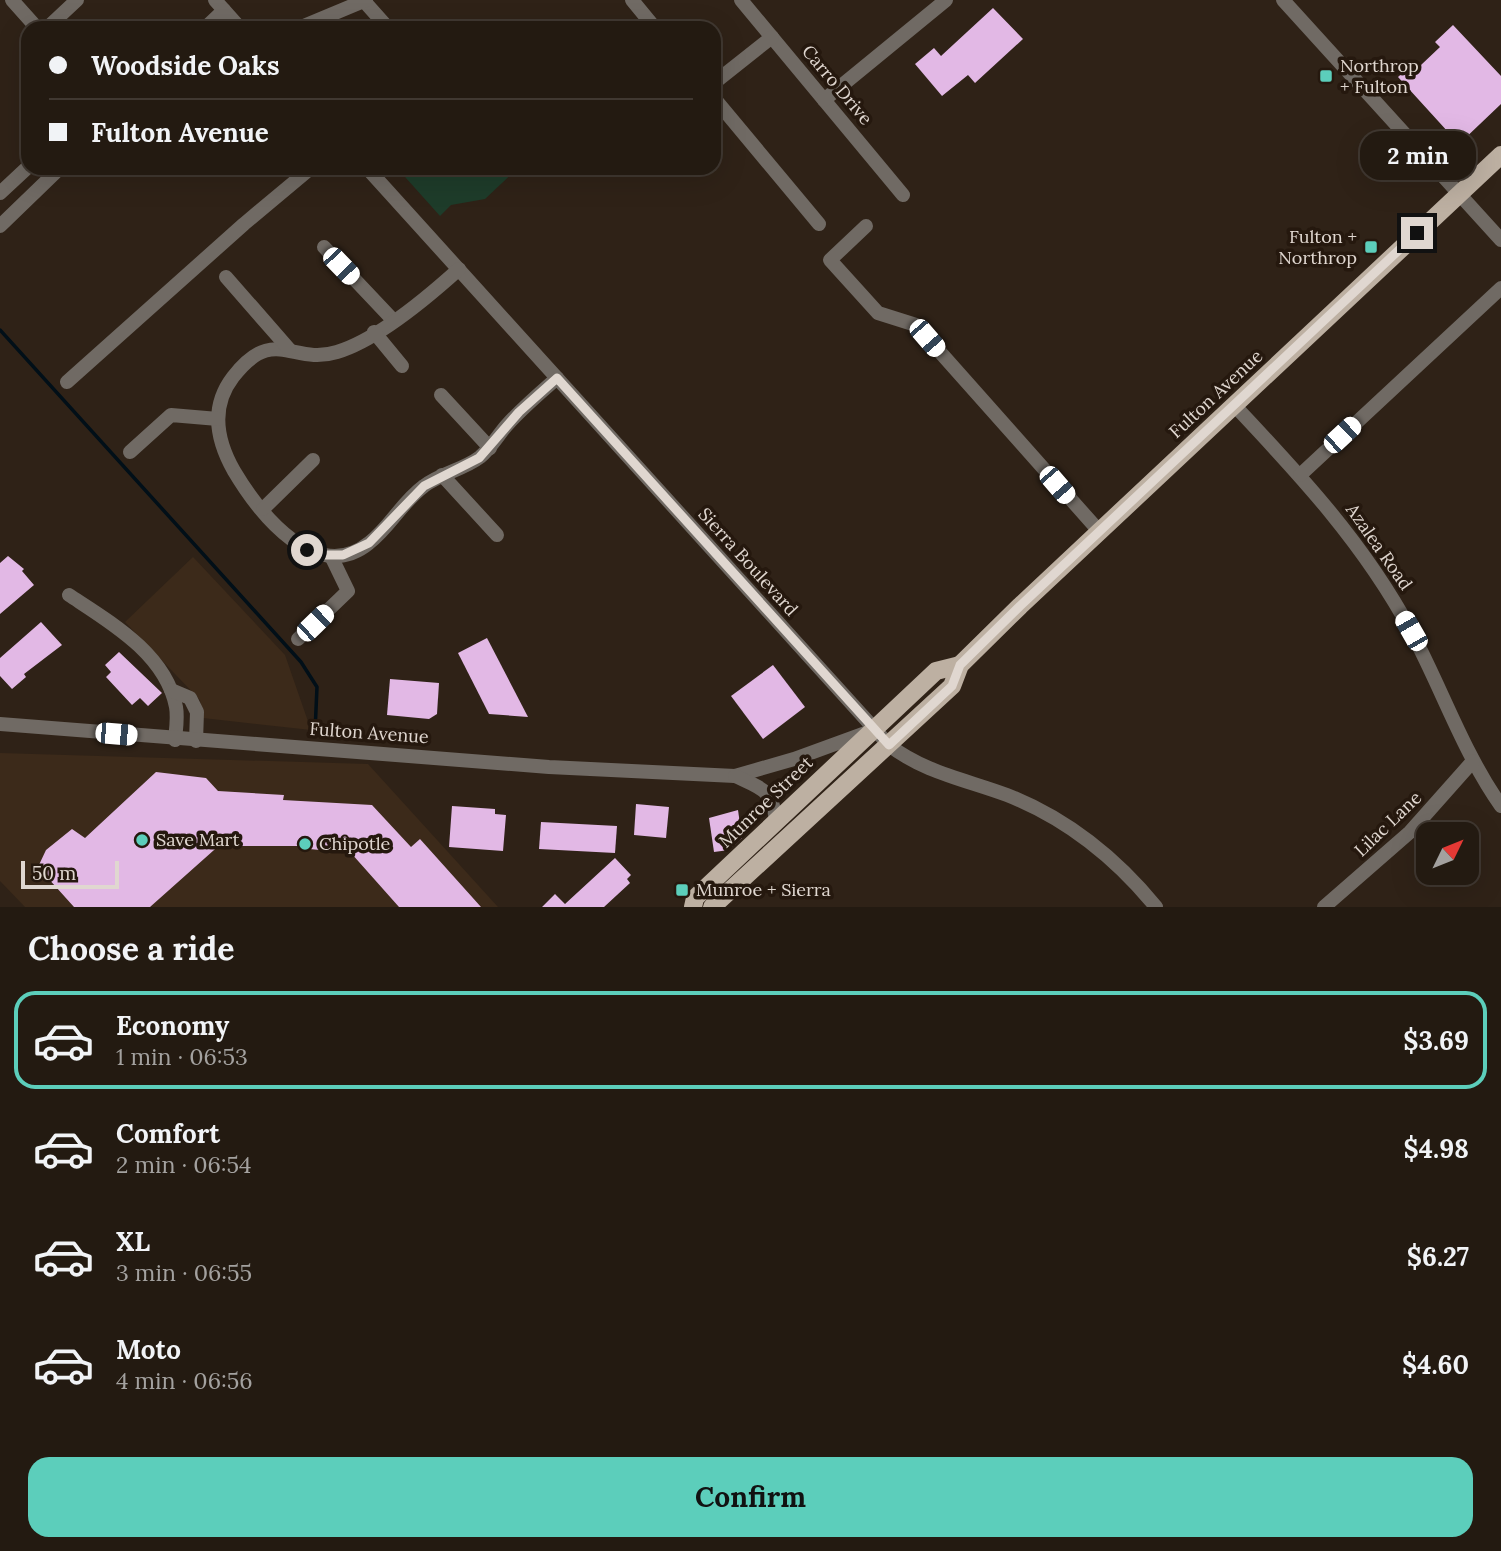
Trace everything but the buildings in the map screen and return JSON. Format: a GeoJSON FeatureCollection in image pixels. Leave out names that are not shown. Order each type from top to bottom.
{"type":"FeatureCollection","features":[{"type":"Feature","properties":{"kind":"main road","name":"Fulton Avenue"},"geometry":{"type":"LineString","coordinates":[[889,745],[952,686],[960,665],[1099,531],[1501,155]]}},
{"type":"Feature","properties":{"kind":"main road","name":"Fulton Avenue"},"geometry":{"type":"LineString","coordinates":[[874,729],[936,671],[960,665]]}},
{"type":"Feature","properties":{"kind":"main road","name":"Munroe Street"},"geometry":{"type":"LineString","coordinates":[[692,907],[695,898],[874,729]]}},
{"type":"Feature","properties":{"kind":"main road"},"geometry":{"type":"LineString","coordinates":[[712,907],[889,745]]}},
{"type":"Feature","properties":{"kind":"street"},"geometry":{"type":"LineString","coordinates":[[12,0],[31,21]]}},
{"type":"Feature","properties":{"kind":"street"},"geometry":{"type":"LineString","coordinates":[[54,21],[77,0]]}},
{"type":"Feature","properties":{"kind":"street"},"geometry":{"type":"LineString","coordinates":[[632,0],[649,21]]}},
{"type":"Feature","properties":{"kind":"street","name":"Carro Drive"},"geometry":{"type":"LineString","coordinates":[[741,0],[903,195]]}},
{"type":"Feature","properties":{"kind":"street"},"geometry":{"type":"LineString","coordinates":[[824,100],[946,0]]}},
{"type":"Feature","properties":{"kind":"street"},"geometry":{"type":"LineString","coordinates":[[1283,0],[1501,240]]}},
{"type":"Feature","properties":{"kind":"street"},"geometry":{"type":"LineString","coordinates":[[310,21],[365,1],[382,21]]}},
{"type":"Feature","properties":{"kind":"street"},"geometry":{"type":"LineString","coordinates":[[209,21],[219,5],[234,21]]}},
{"type":"Feature","properties":{"kind":"street"},"geometry":{"type":"LineString","coordinates":[[721,77],[772,37]]}},
{"type":"Feature","properties":{"kind":"street"},"geometry":{"type":"LineString","coordinates":[[721,106],[820,224]]}},
{"type":"Feature","properties":{"kind":"street"},"geometry":{"type":"LineString","coordinates":[[0,193],[21,174]]}},
{"type":"Feature","properties":{"kind":"street"},"geometry":{"type":"LineString","coordinates":[[0,226],[53,175]]}},
{"type":"Feature","properties":{"kind":"street"},"geometry":{"type":"LineString","coordinates":[[67,382],[244,224],[304,175]]}},
{"type":"Feature","properties":{"kind":"street","name":"Sierra Boulevard"},"geometry":{"type":"LineString","coordinates":[[373,175],[889,745],[929,769],[1008,796],[1067,824],[1121,868],[1156,907]]}},
{"type":"Feature","properties":{"kind":"street"},"geometry":{"type":"LineString","coordinates":[[866,226],[830,260],[878,313],[916,325],[1099,531]]}},
{"type":"Feature","properties":{"kind":"street"},"geometry":{"type":"LineString","coordinates":[[324,247],[393,320]]}},
{"type":"Feature","properties":{"kind":"street"},"geometry":{"type":"LineString","coordinates":[[459,269],[393,320],[350,346],[324,355],[289,349],[266,350],[245,364],[226,388],[218,419],[224,453],[263,509],[295,542],[307,550],[331,556],[343,555],[369,543],[410,499],[442,475],[471,463],[490,448],[513,419],[557,378]]}},
{"type":"Feature","properties":{"kind":"street"},"geometry":{"type":"LineString","coordinates":[[226,277],[289,349]]}},
{"type":"Feature","properties":{"kind":"street"},"geometry":{"type":"LineString","coordinates":[[1300,475],[1501,288]]}},
{"type":"Feature","properties":{"kind":"street"},"geometry":{"type":"LineString","coordinates":[[373,332],[402,366]]}},
{"type":"Feature","properties":{"kind":"street"},"geometry":{"type":"LineString","coordinates":[[441,395],[490,448]]}},
{"type":"Feature","properties":{"kind":"street","name":"Azalea Road"},"geometry":{"type":"LineString","coordinates":[[1235,406],[1300,475],[1362,551],[1391,596],[1430,667],[1473,761],[1501,806]]}},
{"type":"Feature","properties":{"kind":"street"},"geometry":{"type":"LineString","coordinates":[[130,452],[171,415],[218,419]]}},
{"type":"Feature","properties":{"kind":"street"},"geometry":{"type":"LineString","coordinates":[[263,509],[313,460]]}},
{"type":"Feature","properties":{"kind":"street"},"geometry":{"type":"LineString","coordinates":[[442,475],[497,536]]}},
{"type":"Feature","properties":{"kind":"street"},"geometry":{"type":"LineString","coordinates":[[298,639],[348,591],[331,556]]}},
{"type":"Feature","properties":{"kind":"street"},"geometry":{"type":"LineString","coordinates":[[69,595],[112,622],[134,642],[169,682],[177,709],[176,740]]}},
{"type":"Feature","properties":{"kind":"street"},"geometry":{"type":"LineString","coordinates":[[172,690],[190,698],[197,712],[196,741]]}},
{"type":"Feature","properties":{"kind":"street","name":"Fulton Avenue"},"geometry":{"type":"LineString","coordinates":[[0,724],[176,740],[549,767],[735,776],[794,759],[874,729]]}},
{"type":"Feature","properties":{"kind":"street","name":"Lilac Lane"},"geometry":{"type":"LineString","coordinates":[[1324,907],[1410,832],[1473,761]]}},
{"type":"Feature","properties":{"kind":"street","name":"Fulton Avenue"},"geometry":{"type":"LineString","coordinates":[[735,776],[768,793],[774,802],[776,822]]}},
{"type":"Feature","properties":{"kind":"shaded area"},"geometry":{"type":"Polygon","coordinates":[[[193,557],[285,655],[311,730],[203,718],[200,700],[125,622],[193,557]]]}},
{"type":"Feature","properties":{"kind":"shaded area"},"geometry":{"type":"Polygon","coordinates":[[[0,753],[368,764],[498,907],[25,907],[0,881],[0,753]]]}},
{"type":"Feature","properties":{"kind":"green space"},"geometry":{"type":"Polygon","coordinates":[[[403,175],[511,175],[485,199],[451,205],[440,216],[403,175]]]}},
{"type":"Feature","properties":{"kind":"waterway"},"geometry":{"type":"LineString","coordinates":[[0,330],[301,662],[317,687],[315,732]]}},
{"type":"Feature","properties":{"kind":"place","name":"Northrop + Fulton"},"geometry":{"type":"Point","coordinates":[1326,76]}},
{"type":"Feature","properties":{"kind":"place","name":"Fulton + Northrop"},"geometry":{"type":"Point","coordinates":[1371,247]}},
{"type":"Feature","properties":{"kind":"place","name":"Save Mart"},"geometry":{"type":"Point","coordinates":[142,840]}},
{"type":"Feature","properties":{"kind":"place","name":"Chipotle"},"geometry":{"type":"Point","coordinates":[305,844]}},
{"type":"Feature","properties":{"kind":"place","name":"Munroe + Sierra"},"geometry":{"type":"Point","coordinates":[682,890]}},
{"type":"Feature","properties":{"kind":"route"},"geometry":{"type":"LineString","coordinates":[[307,550],[318,555],[331,556],[359,550],[376,537],[424,486],[479,458],[519,412],[557,378],[889,745],[952,686],[960,665],[1020,606],[1417,233]]}}]}
